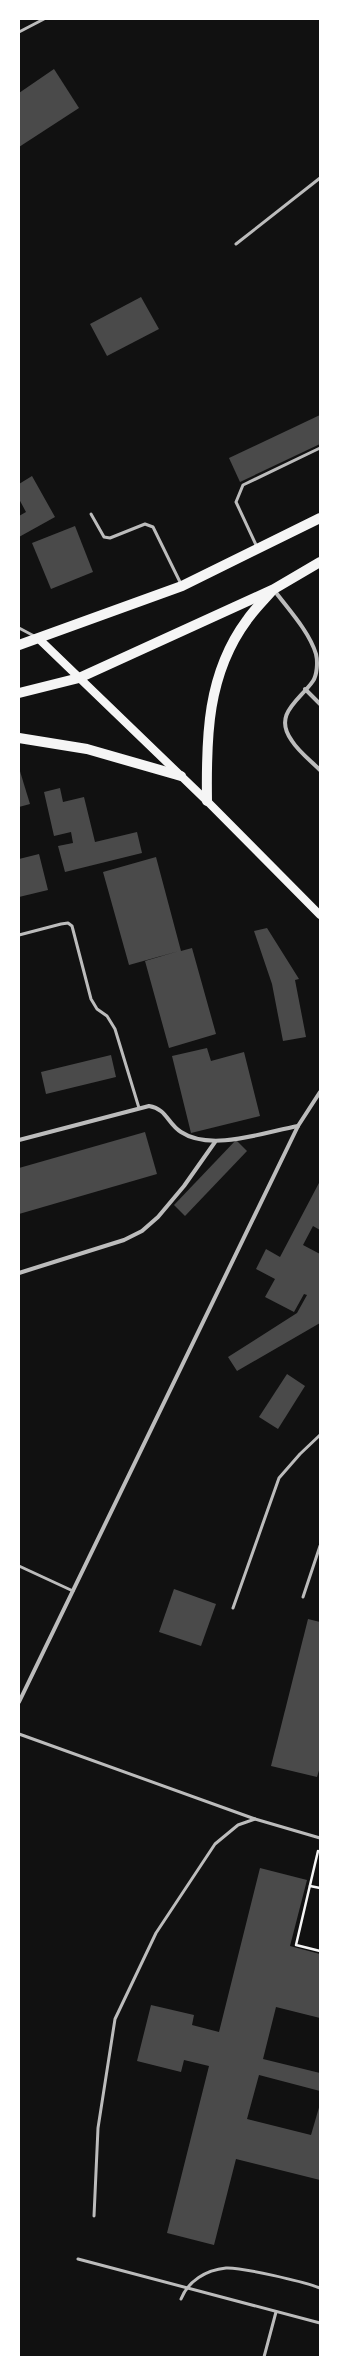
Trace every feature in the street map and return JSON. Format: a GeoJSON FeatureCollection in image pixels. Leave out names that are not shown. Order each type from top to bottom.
{"type":"FeatureCollection","features":[{"type":"Feature","properties":{"kind":"main road"},"geometry":{"type":"LineString","coordinates":[[19,645],[182,586],[320,518]]}},
{"type":"Feature","properties":{"kind":"main road"},"geometry":{"type":"LineString","coordinates":[[19,693],[80,678],[274,590],[320,562]]}},
{"type":"Feature","properties":{"kind":"main road"},"geometry":{"type":"LineString","coordinates":[[208,801],[206,740],[218,679],[247,620],[274,590]]}},
{"type":"Feature","properties":{"kind":"main road"},"geometry":{"type":"LineString","coordinates":[[39,639],[208,801],[320,915]]}},
{"type":"Feature","properties":{"kind":"main road"},"geometry":{"type":"LineString","coordinates":[[19,738],[87,749],[181,776]]}},
{"type":"Feature","properties":{"kind":"street"},"geometry":{"type":"LineString","coordinates":[[274,590],[310,640],[316,655],[314,681],[305,689],[288,711],[286,727],[291,741],[320,770]]}},
{"type":"Feature","properties":{"kind":"street"},"geometry":{"type":"LineString","coordinates":[[305,689],[320,704]]}},
{"type":"Feature","properties":{"kind":"street"},"geometry":{"type":"LineString","coordinates":[[19,1702],[298,1126],[320,1092]]}},
{"type":"Feature","properties":{"kind":"street"},"geometry":{"type":"LineString","coordinates":[[19,1140],[149,1106],[159,1108],[180,1132],[196,1139],[215,1142],[298,1126]]}},
{"type":"Feature","properties":{"kind":"street"},"geometry":{"type":"LineString","coordinates":[[19,1272],[124,1240],[142,1231],[158,1217],[184,1186],[215,1142]]}},
{"type":"Feature","properties":{"kind":"lane"},"geometry":{"type":"LineString","coordinates":[[19,32],[44,19]]}},
{"type":"Feature","properties":{"kind":"lane"},"geometry":{"type":"LineString","coordinates":[[236,244],[320,178]]}},
{"type":"Feature","properties":{"kind":"lane"},"geometry":{"type":"LineString","coordinates":[[258,548],[236,502],[243,484],[320,448]]}},
{"type":"Feature","properties":{"kind":"lane"},"geometry":{"type":"LineString","coordinates":[[92,514],[104,537],[110,538],[145,524],[153,527],[182,586]]}},
{"type":"Feature","properties":{"kind":"lane"},"geometry":{"type":"LineString","coordinates":[[19,628],[39,639]]}},
{"type":"Feature","properties":{"kind":"lane"},"geometry":{"type":"LineString","coordinates":[[19,935],[61,924],[68,923],[72,926],[90,999],[97,1009],[107,1016],[116,1029],[139,1108]]}},
{"type":"Feature","properties":{"kind":"lane"},"geometry":{"type":"LineString","coordinates":[[233,1608],[279,1478],[300,1454],[320,1435]]}},
{"type":"Feature","properties":{"kind":"lane"},"geometry":{"type":"LineString","coordinates":[[303,1597],[320,1546]]}},
{"type":"Feature","properties":{"kind":"lane"},"geometry":{"type":"LineString","coordinates":[[19,1566],[73,1591]]}},
{"type":"Feature","properties":{"kind":"lane"},"geometry":{"type":"LineString","coordinates":[[19,1734],[255,1819],[320,1838]]}},
{"type":"Feature","properties":{"kind":"lane"},"geometry":{"type":"LineString","coordinates":[[94,2216],[98,2128],[115,2019],[156,1933],[215,1844],[238,1825],[255,1819]]}},
{"type":"Feature","properties":{"kind":"lane"},"geometry":{"type":"LineString","coordinates":[[78,2259],[320,2323]]}},
{"type":"Feature","properties":{"kind":"lane"},"geometry":{"type":"LineString","coordinates":[[181,2299],[185,2288],[204,2273],[227,2268],[320,2288]]}},
{"type":"Feature","properties":{"kind":"lane"},"geometry":{"type":"LineString","coordinates":[[264,2357],[276,2312]]}},
{"type":"Feature","properties":{"kind":"path"},"geometry":{"type":"LineString","coordinates":[[320,1845],[296,1945],[320,1951]]}},
{"type":"Feature","properties":{"kind":"path"},"geometry":{"type":"LineString","coordinates":[[310,1886],[320,1888]]}},
{"type":"Feature","properties":{"kind":"building"},"geometry":{"type":"Polygon","coordinates":[[[54,69],[79,108],[19,147],[19,93],[54,69]]]}},
{"type":"Feature","properties":{"kind":"building"},"geometry":{"type":"Polygon","coordinates":[[[141,297],[159,329],[107,356],[90,324],[141,297]]]}},
{"type":"Feature","properties":{"kind":"building"},"geometry":{"type":"Polygon","coordinates":[[[320,415],[320,444],[240,482],[229,458],[320,415]]]}},
{"type":"Feature","properties":{"kind":"building"},"geometry":{"type":"Polygon","coordinates":[[[32,476],[55,517],[19,537],[19,516],[26,512],[19,499],[19,484],[32,476]]]}},
{"type":"Feature","properties":{"kind":"building"},"geometry":{"type":"Polygon","coordinates":[[[75,526],[93,572],[51,589],[32,543],[75,526]]]}},
{"type":"Feature","properties":{"kind":"building"},"geometry":{"type":"Polygon","coordinates":[[[19,768],[30,804],[19,807],[19,768]]]}},
{"type":"Feature","properties":{"kind":"building"},"geometry":{"type":"Polygon","coordinates":[[[60,788],[63,802],[84,797],[95,842],[137,832],[142,853],[65,872],[58,846],[73,843],[71,832],[54,836],[44,792],[60,788]]]}},
{"type":"Feature","properties":{"kind":"building"},"geometry":{"type":"Polygon","coordinates":[[[39,854],[48,890],[19,897],[19,859],[39,854]]]}},
{"type":"Feature","properties":{"kind":"building"},"geometry":{"type":"Polygon","coordinates":[[[156,857],[181,951],[192,948],[216,1034],[169,1048],[145,961],[179,951],[129,965],[103,872],[156,857]]]}},
{"type":"Feature","properties":{"kind":"building"},"geometry":{"type":"Polygon","coordinates":[[[267,928],[299,979],[295,980],[306,1037],[283,1041],[272,984],[254,931],[267,928]]]}},
{"type":"Feature","properties":{"kind":"building"},"geometry":{"type":"Polygon","coordinates":[[[207,1048],[211,1061],[244,1052],[260,1116],[191,1133],[172,1056],[207,1048]]]}},
{"type":"Feature","properties":{"kind":"building"},"geometry":{"type":"Polygon","coordinates":[[[111,1055],[116,1077],[46,1094],[41,1072],[111,1055]]]}},
{"type":"Feature","properties":{"kind":"building"},"geometry":{"type":"Polygon","coordinates":[[[145,1132],[157,1174],[19,1214],[19,1168],[145,1132]]]}},
{"type":"Feature","properties":{"kind":"building"},"geometry":{"type":"Polygon","coordinates":[[[236,1140],[247,1151],[185,1216],[174,1205],[236,1140]]]}},
{"type":"Feature","properties":{"kind":"building"},"geometry":{"type":"Polygon","coordinates":[[[320,1181],[320,1230],[313,1226],[303,1245],[320,1254],[320,1323],[237,1371],[228,1357],[297,1313],[307,1295],[304,1294],[294,1312],[265,1297],[275,1279],[256,1269],[266,1249],[280,1257],[320,1181]]]}},
{"type":"Feature","properties":{"kind":"building"},"geometry":{"type":"Polygon","coordinates":[[[287,1374],[305,1386],[278,1429],[259,1417],[287,1374]]]}},
{"type":"Feature","properties":{"kind":"building"},"geometry":{"type":"Polygon","coordinates":[[[174,1589],[216,1604],[201,1646],[159,1632],[174,1589]]]}},
{"type":"Feature","properties":{"kind":"building"},"geometry":{"type":"Polygon","coordinates":[[[308,1619],[320,1622],[320,1767],[317,1777],[271,1766],[308,1619]]]}},
{"type":"Feature","properties":{"kind":"building"},"geometry":{"type":"Polygon","coordinates":[[[260,1868],[307,1880],[290,1946],[320,1954],[320,2018],[276,2007],[263,2059],[320,2073],[320,2091],[259,2075],[247,2119],[311,2135],[320,2104],[320,2180],[236,2159],[214,2245],[167,2233],[209,2066],[184,2060],[181,2072],[137,2061],[151,2005],[194,2015],[192,2025],[219,2032],[260,1868]]]}}]}
